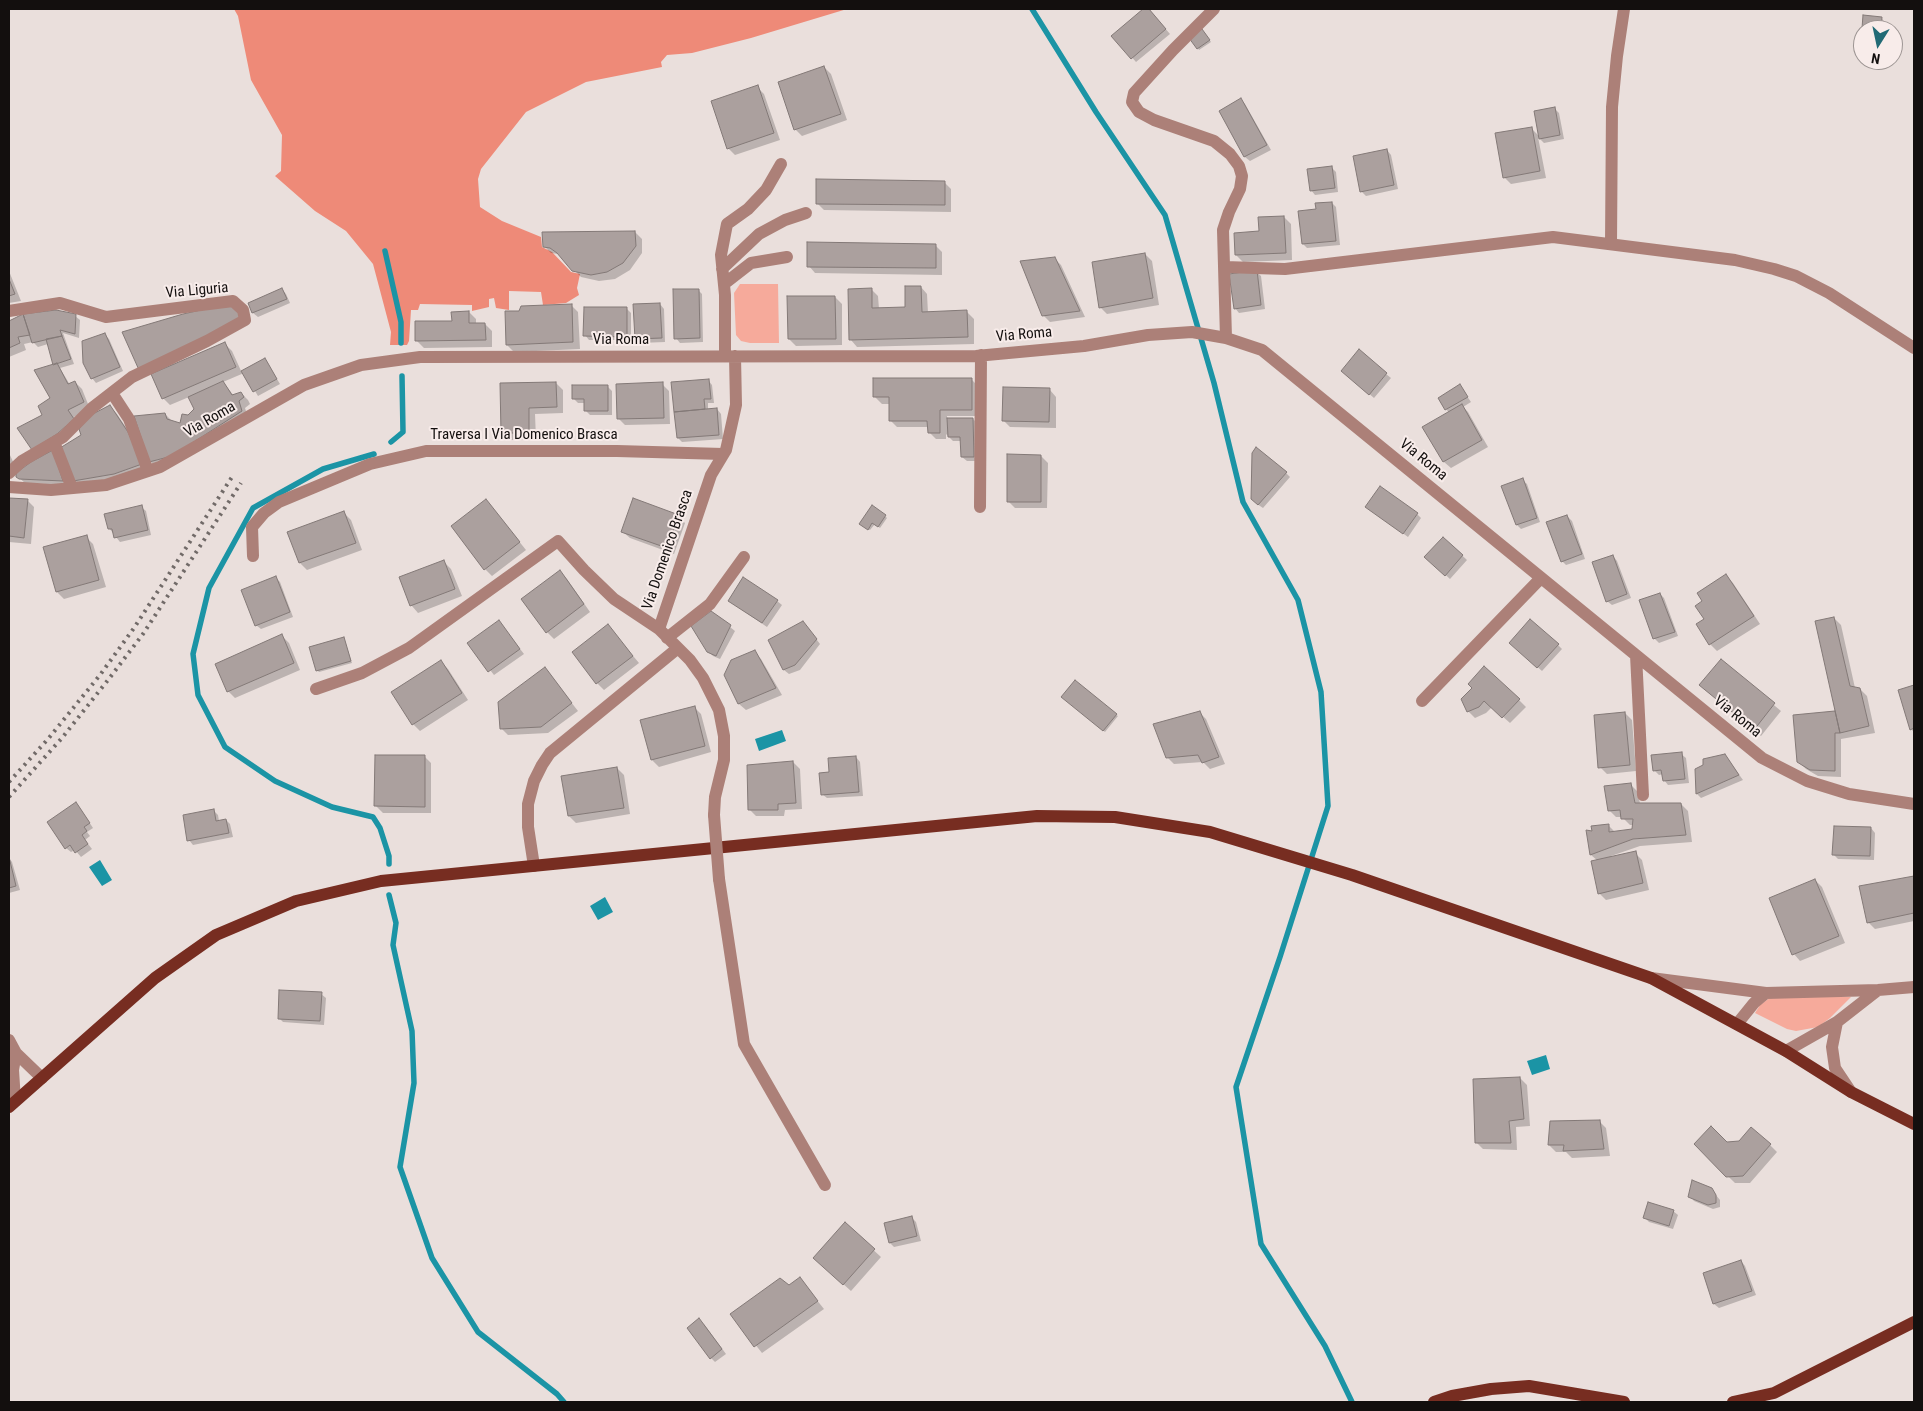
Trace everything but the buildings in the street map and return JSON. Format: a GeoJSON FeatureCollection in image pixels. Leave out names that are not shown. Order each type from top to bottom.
{"type":"FeatureCollection","features":[{"type":"Feature","properties":{"kind":"main road"},"geometry":{"type":"LineString","coordinates":[[12,1104],[155,978],[216,935],[296,901],[381,880],[1037,816],[1115,817],[1210,832],[1322,866],[1651,978],[1786,1051],[1851,1092],[1914,1124]]}},
{"type":"Feature","properties":{"kind":"main road"},"geometry":{"type":"LineString","coordinates":[[1732,1402],[1774,1393],[1914,1322]]}},
{"type":"Feature","properties":{"kind":"main road"},"geometry":{"type":"LineString","coordinates":[[1434,1402],[1452,1396],[1490,1389],[1528,1386],[1624,1402]]}},
{"type":"Feature","properties":{"kind":"street"},"geometry":{"type":"LineString","coordinates":[[1214,9],[1134,93],[1132,102],[1139,112],[1154,120],[1214,141],[1230,154],[1239,166],[1242,176],[1240,189],[1223,230],[1226,338]]}},
{"type":"Feature","properties":{"kind":"street"},"geometry":{"type":"LineString","coordinates":[[1611,244],[1612,107],[1624,9]]}},
{"type":"Feature","properties":{"kind":"street","name":"Via Domenico Brasca"},"geometry":{"type":"LineString","coordinates":[[663,634],[711,475],[726,450],[736,405],[721,255],[728,224],[748,209],[766,190],[781,164]]}},
{"type":"Feature","properties":{"kind":"street"},"geometry":{"type":"LineString","coordinates":[[722,269],[758,234],[785,220],[806,213]]}},
{"type":"Feature","properties":{"kind":"street"},"geometry":{"type":"LineString","coordinates":[[1224,267],[1285,269],[1553,237],[1744,261],[1789,274],[1829,293],[1914,348]]}},
{"type":"Feature","properties":{"kind":"street"},"geometry":{"type":"LineString","coordinates":[[724,284],[751,264],[787,257]]}},
{"type":"Feature","properties":{"kind":"street","name":"Via Liguria"},"geometry":{"type":"LineString","coordinates":[[9,311],[60,303],[106,317],[234,301],[243,310],[245,320],[207,341],[132,377],[112,393]]}},
{"type":"Feature","properties":{"kind":"street","name":"Via Roma"},"geometry":{"type":"LineString","coordinates":[[9,487],[51,490],[106,485],[160,467],[304,384],[361,365],[420,357],[981,356],[1084,346],[1148,335],[1192,332],[1226,338],[1262,350],[1762,758],[1807,781],[1850,794],[1914,804]]}},
{"type":"Feature","properties":{"kind":"street"},"geometry":{"type":"LineString","coordinates":[[980,508],[981,356]]}},
{"type":"Feature","properties":{"kind":"street"},"geometry":{"type":"LineString","coordinates":[[9,473],[22,460],[62,437],[92,408],[112,393],[129,419],[148,471]]}},
{"type":"Feature","properties":{"kind":"street"},"geometry":{"type":"LineString","coordinates":[[54,442],[72,488]]}},
{"type":"Feature","properties":{"kind":"street","name":"Traversa I Via Domenico Brasca"},"geometry":{"type":"LineString","coordinates":[[253,556],[252,527],[264,513],[279,502],[370,464],[426,451],[617,451],[723,454]]}},
{"type":"Feature","properties":{"kind":"street"},"geometry":{"type":"LineString","coordinates":[[316,689],[362,673],[409,648],[558,540],[584,570],[614,599],[663,634],[678,648],[690,660],[703,678],[719,710],[724,736],[724,760],[715,797],[714,815],[719,879],[744,1044],[825,1184]]}},
{"type":"Feature","properties":{"kind":"street"},"geometry":{"type":"LineString","coordinates":[[663,634],[710,604],[744,557]]}},
{"type":"Feature","properties":{"kind":"street"},"geometry":{"type":"LineString","coordinates":[[1422,701],[1541,578]]}},
{"type":"Feature","properties":{"kind":"street"},"geometry":{"type":"LineString","coordinates":[[534,866],[528,827],[528,804],[534,781],[542,765],[550,753],[678,648]]}},
{"type":"Feature","properties":{"kind":"street"},"geometry":{"type":"LineString","coordinates":[[1636,655],[1643,795]]}},
{"type":"Feature","properties":{"kind":"street"},"geometry":{"type":"LineString","coordinates":[[1651,978],[1766,993],[1878,990],[1914,987]]}},
{"type":"Feature","properties":{"kind":"street"},"geometry":{"type":"LineString","coordinates":[[1786,1051],[1837,1022],[1878,990]]}},
{"type":"Feature","properties":{"kind":"street"},"geometry":{"type":"LineString","coordinates":[[1737,1024],[1754,1003],[1766,993]]}},
{"type":"Feature","properties":{"kind":"street"},"geometry":{"type":"LineString","coordinates":[[1837,1022],[1832,1047],[1835,1068],[1851,1092]]}},
{"type":"Feature","properties":{"kind":"street"},"geometry":{"type":"LineString","coordinates":[[9,1040],[16,1053],[42,1078]]}},
{"type":"Feature","properties":{"kind":"street"},"geometry":{"type":"LineString","coordinates":[[12,1104],[16,1053]]}},
{"type":"Feature","properties":{"kind":"shaded area"},"geometry":{"type":"Polygon","coordinates":[[[234,9],[847,9],[751,38],[692,53],[667,55],[661,62],[662,67],[586,82],[526,112],[481,169],[478,179],[480,207],[502,221],[541,237],[542,247],[552,252],[571,272],[580,274],[577,288],[579,295],[566,303],[543,305],[541,292],[509,291],[509,310],[496,308],[494,298],[489,299],[489,307],[472,311],[472,305],[420,304],[418,310],[411,310],[409,341],[407,345],[390,345],[391,332],[373,264],[346,231],[315,211],[275,176],[281,171],[282,135],[251,80],[238,16],[234,9]]]}},
{"type":"Feature","properties":{"kind":"shaded area"},"geometry":{"type":"Polygon","coordinates":[[[740,284],[778,284],[779,343],[750,343],[741,341],[736,335],[734,293],[740,284]]]}},
{"type":"Feature","properties":{"kind":"shaded area"},"geometry":{"type":"Polygon","coordinates":[[[1771,997],[1851,997],[1818,1027],[1796,1031],[1787,1029],[1755,1013],[1760,1005],[1771,997]]]}},
{"type":"Feature","properties":{"kind":"water"},"geometry":{"type":"Polygon","coordinates":[[[782,730],[786,741],[759,751],[755,739],[782,730]]]}},
{"type":"Feature","properties":{"kind":"water"},"geometry":{"type":"Polygon","coordinates":[[[100,860],[112,880],[102,886],[89,867],[100,860]]]}},
{"type":"Feature","properties":{"kind":"water"},"geometry":{"type":"Polygon","coordinates":[[[605,897],[613,912],[598,920],[590,906],[605,897]]]}},
{"type":"Feature","properties":{"kind":"water"},"geometry":{"type":"Polygon","coordinates":[[[1546,1055],[1550,1069],[1532,1075],[1527,1061],[1546,1055]]]}},
{"type":"Feature","properties":{"kind":"waterway"},"geometry":{"type":"LineString","coordinates":[[1032,9],[1096,112],[1165,215],[1214,383],[1243,502],[1298,600],[1321,692],[1328,806],[1236,1087],[1261,1244],[1325,1346],[1352,1402]]}},
{"type":"Feature","properties":{"kind":"waterway"},"geometry":{"type":"LineString","coordinates":[[385,251],[401,322],[401,343]]}},
{"type":"Feature","properties":{"kind":"waterway"},"geometry":{"type":"LineString","coordinates":[[391,442],[403,432],[402,376]]}},
{"type":"Feature","properties":{"kind":"waterway"},"geometry":{"type":"LineString","coordinates":[[374,454],[323,469],[253,508],[209,588],[193,654],[198,695],[225,747],[275,781],[332,807],[373,817],[380,828],[389,856],[389,864]]}},
{"type":"Feature","properties":{"kind":"waterway"},"geometry":{"type":"LineString","coordinates":[[389,895],[396,923],[393,945],[412,1031],[414,1083],[400,1167],[432,1258],[478,1332],[557,1394],[564,1402]]}},
{"type":"Feature","properties":{"kind":"railway"},"geometry":{"type":"LineString","coordinates":[[9,782],[48,739],[100,675],[134,628],[232,477]]}},
{"type":"Feature","properties":{"kind":"railway"},"geometry":{"type":"LineString","coordinates":[[9,797],[62,738],[143,634],[241,483]]}}]}
